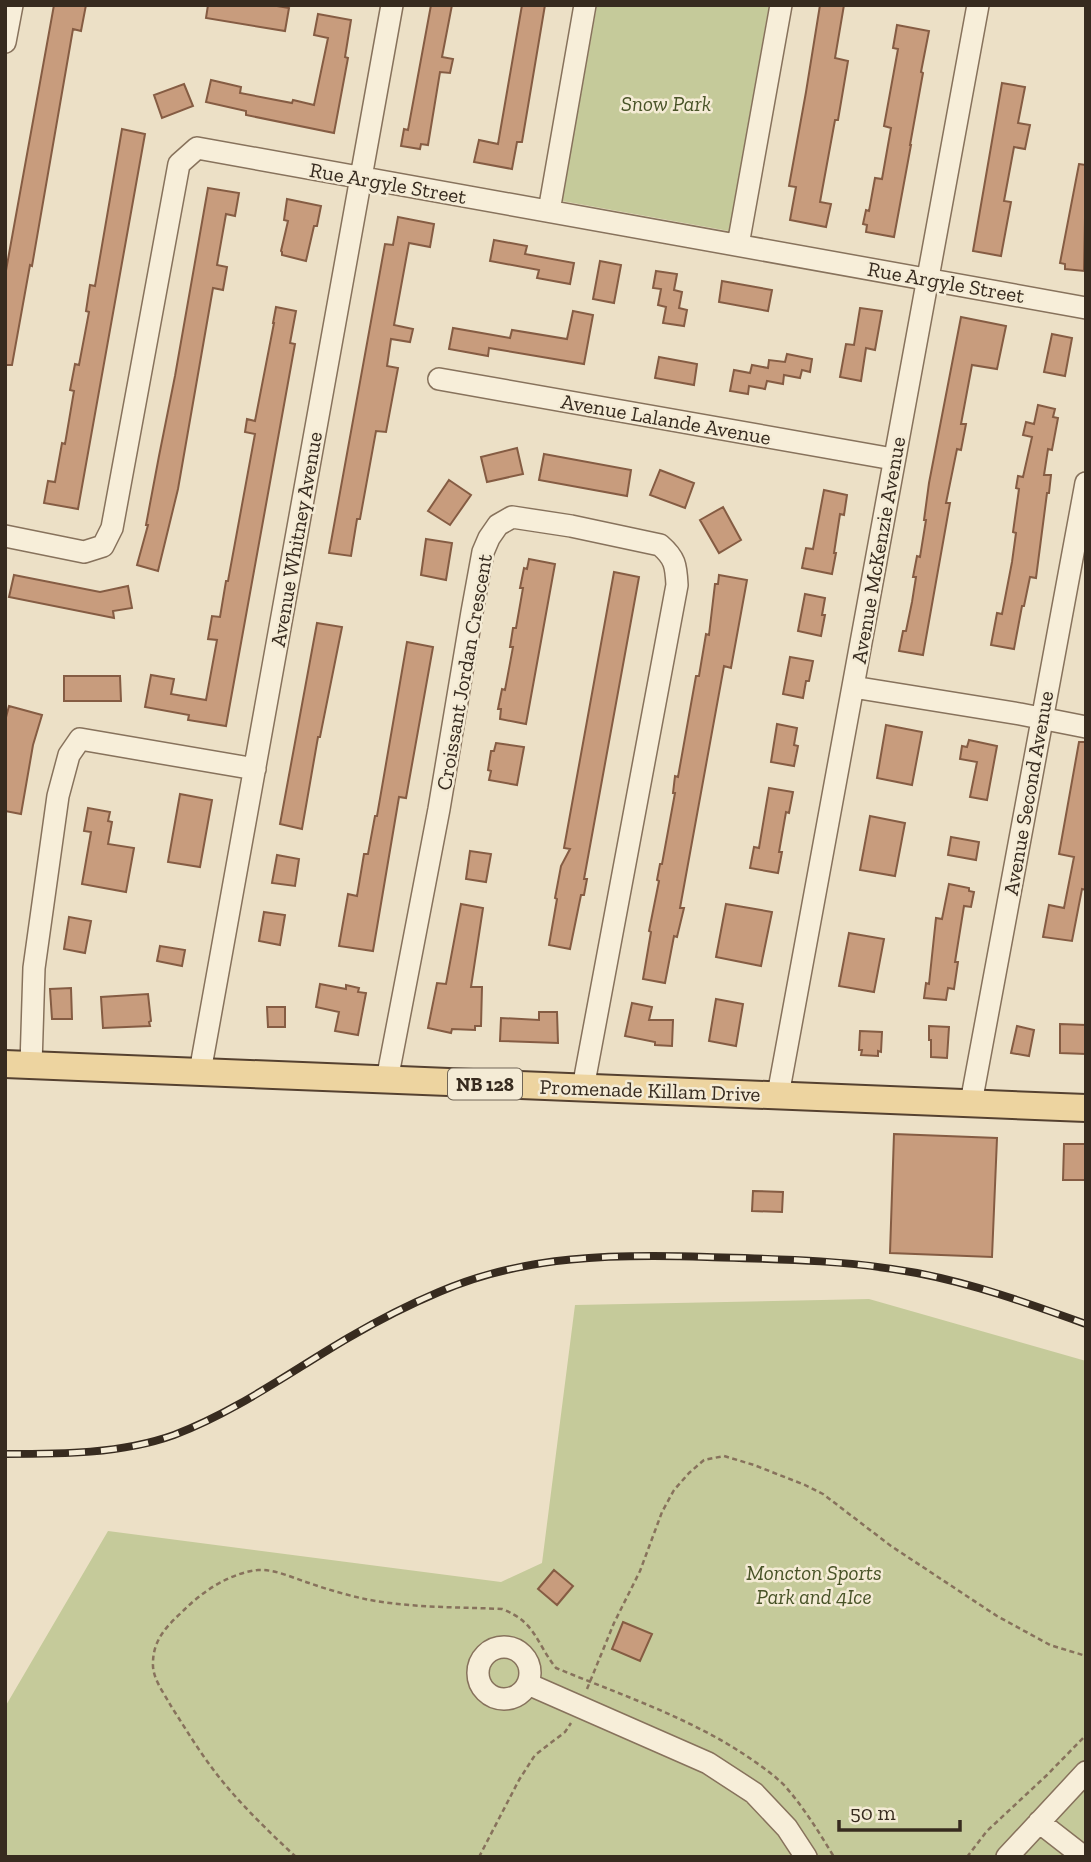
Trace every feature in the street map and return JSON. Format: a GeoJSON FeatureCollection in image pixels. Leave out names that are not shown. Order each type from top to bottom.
{"type":"FeatureCollection","features":[{"type":"Feature","properties":{"kind":"main road","name":"Promenade Killam Drive"},"geometry":{"type":"LineString","coordinates":[[18,1065],[1086,1108]]}},
{"type":"Feature","properties":{"kind":"street"},"geometry":{"type":"LineString","coordinates":[[5,42],[12,5]]}},
{"type":"Feature","properties":{"kind":"street","name":"Avenue Whitney Avenue"},"geometry":{"type":"LineString","coordinates":[[200,1072],[392,5]]}},
{"type":"Feature","properties":{"kind":"street"},"geometry":{"type":"LineString","coordinates":[[549,211],[585,5]]}},
{"type":"Feature","properties":{"kind":"street"},"geometry":{"type":"LineString","coordinates":[[738,245],[780,5]]}},
{"type":"Feature","properties":{"kind":"street","name":"Avenue McKenzie Avenue"},"geometry":{"type":"LineString","coordinates":[[778,1095],[978,5]]}},
{"type":"Feature","properties":{"kind":"street","name":"Rue Argyle Street"},"geometry":{"type":"LineString","coordinates":[[5,536],[84,552],[103,545],[111,528],[179,164],[197,148],[1086,308]]}},
{"type":"Feature","properties":{"kind":"street","name":"Avenue Lalande Avenue"},"geometry":{"type":"LineString","coordinates":[[439,379],[893,459]]}},
{"type":"Feature","properties":{"kind":"street","name":"Avenue Second Avenue"},"geometry":{"type":"LineString","coordinates":[[971,1103],[1086,483]]}},
{"type":"Feature","properties":{"kind":"street","name":"Croissant Jordan Crescent"},"geometry":{"type":"LineString","coordinates":[[387,1080],[439,809],[483,552],[498,525],[512,517],[571,526],[660,545],[672,555],[676,569],[677,585],[583,1088]]}},
{"type":"Feature","properties":{"kind":"street"},"geometry":{"type":"LineString","coordinates":[[853,687],[1086,727]]}},
{"type":"Feature","properties":{"kind":"street"},"geometry":{"type":"LineString","coordinates":[[18,1065],[58,796],[69,755],[80,740],[255,769]]}},
{"type":"Feature","properties":{"kind":"street"},"geometry":{"type":"LineString","coordinates":[[528,1684],[708,1763],[754,1793],[787,1828],[806,1857]]}},
{"type":"Feature","properties":{"kind":"street"},"geometry":{"type":"LineString","coordinates":[[1007,1857],[1086,1772]]}},
{"type":"Feature","properties":{"kind":"street"},"geometry":{"type":"LineString","coordinates":[[1039,1822],[1084,1857]]}},
{"type":"Feature","properties":{"kind":"path"},"geometry":{"type":"LineString","coordinates":[[479,1857],[535,1755],[565,1732],[640,1572],[662,1512],[674,1490],[688,1473],[704,1460],[724,1456],[754,1465],[823,1494],[891,1546],[997,1616],[1050,1645],[1086,1656]]}},
{"type":"Feature","properties":{"kind":"path"},"geometry":{"type":"LineString","coordinates":[[296,1857],[216,1773],[158,1684],[152,1667],[153,1651],[170,1622],[216,1585],[256,1570],[272,1571],[369,1600],[417,1606],[502,1609],[515,1614],[527,1622],[556,1668],[682,1720],[730,1745],[761,1766],[783,1785],[806,1812],[834,1857]]}},
{"type":"Feature","properties":{"kind":"path"},"geometry":{"type":"LineString","coordinates":[[967,1857],[987,1830],[1086,1735]]}},
{"type":"Feature","properties":{"kind":"green space","name":"Snow Park"},"geometry":{"type":"Polygon","coordinates":[[[597,5],[769,5],[729,231],[562,201],[597,5]]]}},
{"type":"Feature","properties":{"kind":"green space","name":"Moncton Sports Park and 4Ice"},"geometry":{"type":"Polygon","coordinates":[[[869,1299],[1086,1361],[1086,1857],[5,1857],[5,1707],[108,1531],[501,1582],[542,1563],[575,1305],[869,1299]]]}},
{"type":"Feature","properties":{"kind":"building"},"geometry":{"type":"Polygon","coordinates":[[[54,5],[86,5],[81,31],[73,29],[12,365],[5,365],[5,276],[54,5]]]}},
{"type":"Feature","properties":{"kind":"building"},"geometry":{"type":"Polygon","coordinates":[[[208,5],[271,5],[289,8],[285,31],[206,18],[208,5]]]}},
{"type":"Feature","properties":{"kind":"building"},"geometry":{"type":"Polygon","coordinates":[[[431,5],[452,5],[442,57],[453,59],[450,73],[440,72],[428,145],[421,144],[420,149],[401,146],[404,129],[408,130],[431,5]]]}},
{"type":"Feature","properties":{"kind":"building"},"geometry":{"type":"Polygon","coordinates":[[[522,5],[545,5],[522,142],[517,142],[512,169],[474,162],[479,140],[498,144],[522,5]]]}},
{"type":"Feature","properties":{"kind":"building"},"geometry":{"type":"Polygon","coordinates":[[[820,5],[844,5],[835,58],[848,61],[820,202],[831,204],[826,227],[790,220],[796,187],[789,186],[820,5]]]}},
{"type":"Feature","properties":{"kind":"building"},"geometry":{"type":"Polygon","coordinates":[[[318,14],[351,20],[345,57],[348,58],[334,133],[246,115],[246,111],[206,102],[211,80],[241,87],[240,93],[314,105],[328,38],[314,35],[318,14]]]}},
{"type":"Feature","properties":{"kind":"building"},"geometry":{"type":"Polygon","coordinates":[[[897,25],[929,31],[894,237],[866,232],[867,225],[863,224],[866,210],[869,211],[875,178],[882,179],[891,128],[884,126],[898,49],[893,48],[897,25]]]}},
{"type":"Feature","properties":{"kind":"building"},"geometry":{"type":"Polygon","coordinates":[[[1002,83],[1025,87],[1018,123],[1030,125],[1025,149],[1014,147],[1004,201],[1011,202],[1001,256],[973,251],[1002,83]]]}},
{"type":"Feature","properties":{"kind":"building"},"geometry":{"type":"Polygon","coordinates":[[[184,84],[193,106],[162,118],[154,95],[184,84]]]}},
{"type":"Feature","properties":{"kind":"building"},"geometry":{"type":"Polygon","coordinates":[[[122,129],[145,134],[78,509],[44,503],[48,481],[55,482],[62,443],[65,444],[74,391],[70,390],[75,364],[79,365],[89,312],[86,311],[90,285],[95,286],[122,129]]]}},
{"type":"Feature","properties":{"kind":"building"},"geometry":{"type":"Polygon","coordinates":[[[1079,164],[1086,165],[1084,271],[1065,269],[1065,264],[1060,263],[1079,164]]]}},
{"type":"Feature","properties":{"kind":"building"},"geometry":{"type":"Polygon","coordinates":[[[208,188],[239,193],[235,216],[226,214],[217,265],[227,267],[223,290],[213,288],[178,489],[158,571],[137,565],[148,525],[208,188]]]}},
{"type":"Feature","properties":{"kind":"building"},"geometry":{"type":"Polygon","coordinates":[[[287,199],[321,206],[306,261],[282,255],[288,221],[284,220],[287,199]]]}},
{"type":"Feature","properties":{"kind":"building"},"geometry":{"type":"Polygon","coordinates":[[[398,217],[434,224],[430,247],[409,243],[394,325],[413,329],[410,342],[391,339],[387,366],[398,368],[386,432],[376,431],[351,556],[329,553],[385,244],[393,245],[398,217]]]}},
{"type":"Feature","properties":{"kind":"building"},"geometry":{"type":"Polygon","coordinates":[[[494,240],[527,246],[525,254],[574,263],[570,284],[537,278],[539,270],[490,261],[494,240]]]}},
{"type":"Feature","properties":{"kind":"building"},"geometry":{"type":"Polygon","coordinates":[[[600,261],[621,265],[614,303],[593,299],[600,261]]]}},
{"type":"Feature","properties":{"kind":"building"},"geometry":{"type":"Polygon","coordinates":[[[656,271],[677,274],[674,290],[682,292],[679,308],[687,310],[684,326],[663,323],[666,307],[658,305],[661,289],[653,288],[656,271]]]}},
{"type":"Feature","properties":{"kind":"building"},"geometry":{"type":"Polygon","coordinates":[[[722,281],[772,290],[768,311],[719,302],[722,281]]]}},
{"type":"Feature","properties":{"kind":"building"},"geometry":{"type":"Polygon","coordinates":[[[276,307],[296,311],[290,343],[295,344],[226,726],[188,720],[189,715],[145,707],[151,675],[174,679],[171,694],[206,700],[217,640],[208,639],[212,616],[220,617],[255,434],[245,432],[247,419],[255,421],[276,307]]]}},
{"type":"Feature","properties":{"kind":"building"},"geometry":{"type":"Polygon","coordinates":[[[860,308],[882,311],[875,350],[866,348],[861,381],[840,377],[846,344],[854,345],[860,308]]]}},
{"type":"Feature","properties":{"kind":"building"},"geometry":{"type":"Polygon","coordinates":[[[573,311],[593,315],[584,364],[489,348],[488,356],[449,349],[453,328],[510,338],[512,330],[567,339],[573,311]]]}},
{"type":"Feature","properties":{"kind":"building"},"geometry":{"type":"Polygon","coordinates":[[[961,317],[1006,326],[997,369],[972,365],[961,424],[966,424],[961,450],[957,449],[946,503],[950,503],[923,655],[899,651],[912,602],[916,577],[913,577],[917,556],[920,557],[929,483],[961,317]]]}},
{"type":"Feature","properties":{"kind":"building"},"geometry":{"type":"Polygon","coordinates":[[[1052,334],[1072,338],[1065,376],[1044,372],[1052,334]]]}},
{"type":"Feature","properties":{"kind":"building"},"geometry":{"type":"Polygon","coordinates":[[[787,354],[812,359],[810,372],[802,370],[800,378],[784,375],[783,384],[767,381],[765,389],[749,386],[748,394],[730,391],[734,370],[750,373],[752,365],[768,368],[769,360],[785,362],[787,354]]]}},
{"type":"Feature","properties":{"kind":"building"},"geometry":{"type":"Polygon","coordinates":[[[659,357],[697,364],[694,385],[655,378],[659,357]]]}},
{"type":"Feature","properties":{"kind":"building"},"geometry":{"type":"Polygon","coordinates":[[[1038,405],[1055,409],[1053,417],[1058,418],[1052,450],[1048,449],[1044,475],[1051,475],[1036,578],[1030,577],[1014,649],[991,645],[997,613],[1002,614],[1012,562],[1018,476],[1023,477],[1032,437],[1023,435],[1026,422],[1034,424],[1038,405]]]}},
{"type":"Feature","properties":{"kind":"building"},"geometry":{"type":"Polygon","coordinates":[[[517,448],[523,474],[487,482],[481,457],[517,448]]]}},
{"type":"Feature","properties":{"kind":"building"},"geometry":{"type":"Polygon","coordinates":[[[544,454],[631,470],[627,496],[539,480],[544,454]]]}},
{"type":"Feature","properties":{"kind":"building"},"geometry":{"type":"Polygon","coordinates":[[[660,470],[694,483],[685,508],[650,495],[660,470]]]}},
{"type":"Feature","properties":{"kind":"building"},"geometry":{"type":"Polygon","coordinates":[[[449,480],[471,495],[450,525],[428,511],[449,480]]]}},
{"type":"Feature","properties":{"kind":"building"},"geometry":{"type":"Polygon","coordinates":[[[824,490],[847,495],[844,515],[840,514],[832,574],[802,568],[806,548],[813,549],[824,490]]]}},
{"type":"Feature","properties":{"kind":"building"},"geometry":{"type":"Polygon","coordinates":[[[723,507],[741,540],[719,553],[700,520],[723,507]]]}},
{"type":"Feature","properties":{"kind":"building"},"geometry":{"type":"Polygon","coordinates":[[[426,539],[452,543],[446,580],[421,575],[426,539]]]}},
{"type":"Feature","properties":{"kind":"building"},"geometry":{"type":"Polygon","coordinates":[[[529,559],[555,564],[526,724],[500,719],[501,709],[498,709],[502,689],[505,690],[513,647],[510,647],[513,628],[516,628],[524,568],[527,569],[529,559]]]}},
{"type":"Feature","properties":{"kind":"building"},"geometry":{"type":"Polygon","coordinates":[[[614,572],[639,577],[584,879],[587,879],[570,949],[549,945],[561,866],[570,849],[564,848],[614,572]]]}},
{"type":"Feature","properties":{"kind":"building"},"geometry":{"type":"Polygon","coordinates":[[[14,575],[100,592],[128,586],[132,608],[113,611],[114,618],[9,597],[14,575]]]}},
{"type":"Feature","properties":{"kind":"building"},"geometry":{"type":"Polygon","coordinates":[[[719,575],[747,580],[731,668],[724,666],[680,908],[684,908],[677,937],[674,936],[665,983],[643,979],[651,932],[649,931],[675,793],[675,776],[678,777],[696,676],[699,676],[706,634],[709,635],[715,584],[718,584],[719,575]]]}},
{"type":"Feature","properties":{"kind":"building"},"geometry":{"type":"Polygon","coordinates":[[[805,594],[825,598],[821,636],[798,631],[805,594]]]}},
{"type":"Feature","properties":{"kind":"building"},"geometry":{"type":"Polygon","coordinates":[[[317,623],[342,627],[318,737],[302,829],[280,824],[317,623]]]}},
{"type":"Feature","properties":{"kind":"building"},"geometry":{"type":"Polygon","coordinates":[[[407,642],[433,647],[406,798],[399,797],[373,951],[339,946],[348,894],[357,896],[364,854],[368,854],[377,816],[407,642]]]}},
{"type":"Feature","properties":{"kind":"building"},"geometry":{"type":"Polygon","coordinates":[[[790,657],[813,661],[803,698],[783,694],[790,657]]]}},
{"type":"Feature","properties":{"kind":"building"},"geometry":{"type":"Polygon","coordinates":[[[64,676],[120,676],[121,701],[64,701],[64,676]]]}},
{"type":"Feature","properties":{"kind":"building"},"geometry":{"type":"Polygon","coordinates":[[[9,706],[42,715],[33,745],[21,814],[5,811],[5,721],[9,706]]]}},
{"type":"Feature","properties":{"kind":"building"},"geometry":{"type":"Polygon","coordinates":[[[777,724],[797,728],[794,745],[798,746],[794,766],[771,762],[777,724]]]}},
{"type":"Feature","properties":{"kind":"building"},"geometry":{"type":"Polygon","coordinates":[[[886,725],[922,732],[912,785],[877,778],[886,725]]]}},
{"type":"Feature","properties":{"kind":"building"},"geometry":{"type":"Polygon","coordinates":[[[969,740],[997,746],[987,800],[970,797],[977,762],[960,759],[962,746],[967,747],[969,740]]]}},
{"type":"Feature","properties":{"kind":"building"},"geometry":{"type":"Polygon","coordinates":[[[1079,742],[1086,742],[1086,890],[1082,889],[1072,941],[1043,937],[1049,905],[1064,908],[1074,857],[1059,854],[1079,742]]]}},
{"type":"Feature","properties":{"kind":"building"},"geometry":{"type":"Polygon","coordinates":[[[496,743],[524,747],[517,785],[489,780],[491,751],[494,751],[496,743]]]}},
{"type":"Feature","properties":{"kind":"building"},"geometry":{"type":"Polygon","coordinates":[[[769,788],[793,792],[789,813],[786,812],[778,873],[750,868],[754,847],[759,848],[769,788]]]}},
{"type":"Feature","properties":{"kind":"building"},"geometry":{"type":"Polygon","coordinates":[[[180,794],[212,800],[200,867],[168,862],[180,794]]]}},
{"type":"Feature","properties":{"kind":"building"},"geometry":{"type":"Polygon","coordinates":[[[88,808],[110,812],[108,821],[112,822],[108,844],[134,848],[126,892],[82,884],[91,832],[84,831],[88,808]]]}},
{"type":"Feature","properties":{"kind":"building"},"geometry":{"type":"Polygon","coordinates":[[[870,816],[905,823],[895,876],[860,870],[870,816]]]}},
{"type":"Feature","properties":{"kind":"building"},"geometry":{"type":"Polygon","coordinates":[[[951,837],[979,842],[976,860],[948,855],[951,837]]]}},
{"type":"Feature","properties":{"kind":"building"},"geometry":{"type":"Polygon","coordinates":[[[470,851],[491,854],[486,882],[466,879],[470,851]]]}},
{"type":"Feature","properties":{"kind":"building"},"geometry":{"type":"Polygon","coordinates":[[[277,855],[299,859],[295,886],[272,883],[277,855]]]}},
{"type":"Feature","properties":{"kind":"building"},"geometry":{"type":"Polygon","coordinates":[[[949,884],[969,888],[969,891],[974,892],[971,907],[964,906],[955,962],[958,962],[954,989],[948,988],[946,1000],[924,998],[926,983],[929,984],[936,918],[942,919],[949,884]]]}},
{"type":"Feature","properties":{"kind":"building"},"geometry":{"type":"Polygon","coordinates":[[[461,904],[483,908],[471,987],[482,987],[481,1026],[475,1026],[475,1030],[452,1029],[451,1033],[428,1028],[437,983],[446,984],[461,904]]]}},
{"type":"Feature","properties":{"kind":"building"},"geometry":{"type":"Polygon","coordinates":[[[726,904],[772,912],[761,966],[716,957],[726,904]]]}},
{"type":"Feature","properties":{"kind":"building"},"geometry":{"type":"Polygon","coordinates":[[[264,912],[285,915],[280,945],[259,941],[264,912]]]}},
{"type":"Feature","properties":{"kind":"building"},"geometry":{"type":"Polygon","coordinates":[[[69,917],[91,921],[85,953],[64,949],[69,917]]]}},
{"type":"Feature","properties":{"kind":"building"},"geometry":{"type":"Polygon","coordinates":[[[849,933],[884,939],[874,992],[839,986],[849,933]]]}},
{"type":"Feature","properties":{"kind":"building"},"geometry":{"type":"Polygon","coordinates":[[[160,946],[185,950],[182,966],[157,961],[160,946]]]}},
{"type":"Feature","properties":{"kind":"building"},"geometry":{"type":"Polygon","coordinates":[[[320,984],[346,989],[346,985],[366,993],[358,1035],[335,1031],[339,1012],[316,1007],[320,984]]]}},
{"type":"Feature","properties":{"kind":"building"},"geometry":{"type":"Polygon","coordinates":[[[71,988],[72,1019],[52,1019],[50,989],[71,988]]]}},
{"type":"Feature","properties":{"kind":"building"},"geometry":{"type":"Polygon","coordinates":[[[148,994],[150,1026],[103,1028],[101,997],[148,994]]]}},
{"type":"Feature","properties":{"kind":"building"},"geometry":{"type":"Polygon","coordinates":[[[716,999],[743,1004],[736,1046],[709,1041],[716,999]]]}},
{"type":"Feature","properties":{"kind":"building"},"geometry":{"type":"Polygon","coordinates":[[[632,1003],[652,1007],[649,1020],[673,1020],[672,1046],[655,1045],[655,1042],[625,1036],[632,1003]]]}},
{"type":"Feature","properties":{"kind":"building"},"geometry":{"type":"Polygon","coordinates":[[[267,1007],[285,1007],[285,1027],[268,1027],[267,1007]]]}},
{"type":"Feature","properties":{"kind":"building"},"geometry":{"type":"Polygon","coordinates":[[[539,1012],[557,1012],[558,1043],[500,1041],[501,1018],[539,1020],[539,1012]]]}},
{"type":"Feature","properties":{"kind":"building"},"geometry":{"type":"Polygon","coordinates":[[[1060,1024],[1086,1025],[1086,1054],[1060,1053],[1060,1024]]]}},
{"type":"Feature","properties":{"kind":"building"},"geometry":{"type":"Polygon","coordinates":[[[929,1026],[949,1027],[947,1058],[931,1057],[929,1026]]]}},
{"type":"Feature","properties":{"kind":"building"},"geometry":{"type":"Polygon","coordinates":[[[1017,1026],[1034,1030],[1029,1056],[1011,1053],[1017,1026]]]}},
{"type":"Feature","properties":{"kind":"building"},"geometry":{"type":"Polygon","coordinates":[[[860,1031],[882,1032],[881,1052],[878,1051],[878,1056],[861,1055],[860,1031]]]}},
{"type":"Feature","properties":{"kind":"building"},"geometry":{"type":"Polygon","coordinates":[[[894,1134],[997,1138],[992,1257],[890,1253],[894,1134]]]}},
{"type":"Feature","properties":{"kind":"building"},"geometry":{"type":"Polygon","coordinates":[[[1064,1144],[1086,1144],[1086,1180],[1063,1180],[1064,1144]]]}},
{"type":"Feature","properties":{"kind":"building"},"geometry":{"type":"Polygon","coordinates":[[[753,1191],[783,1192],[782,1212],[752,1211],[753,1191]]]}},
{"type":"Feature","properties":{"kind":"building"},"geometry":{"type":"Polygon","coordinates":[[[554,1570],[573,1586],[557,1605],[538,1589],[554,1570]]]}},
{"type":"Feature","properties":{"kind":"building"},"geometry":{"type":"Polygon","coordinates":[[[623,1622],[652,1634],[640,1661],[612,1649],[623,1622]]]}},
{"type":"Feature","properties":{"kind":"railway"},"geometry":{"type":"LineString","coordinates":[[5,1454],[112,1449],[174,1435],[241,1403],[359,1332],[427,1297],[504,1270],[537,1264],[605,1257],[673,1256],[865,1265],[960,1283],[1086,1324]]}}]}
